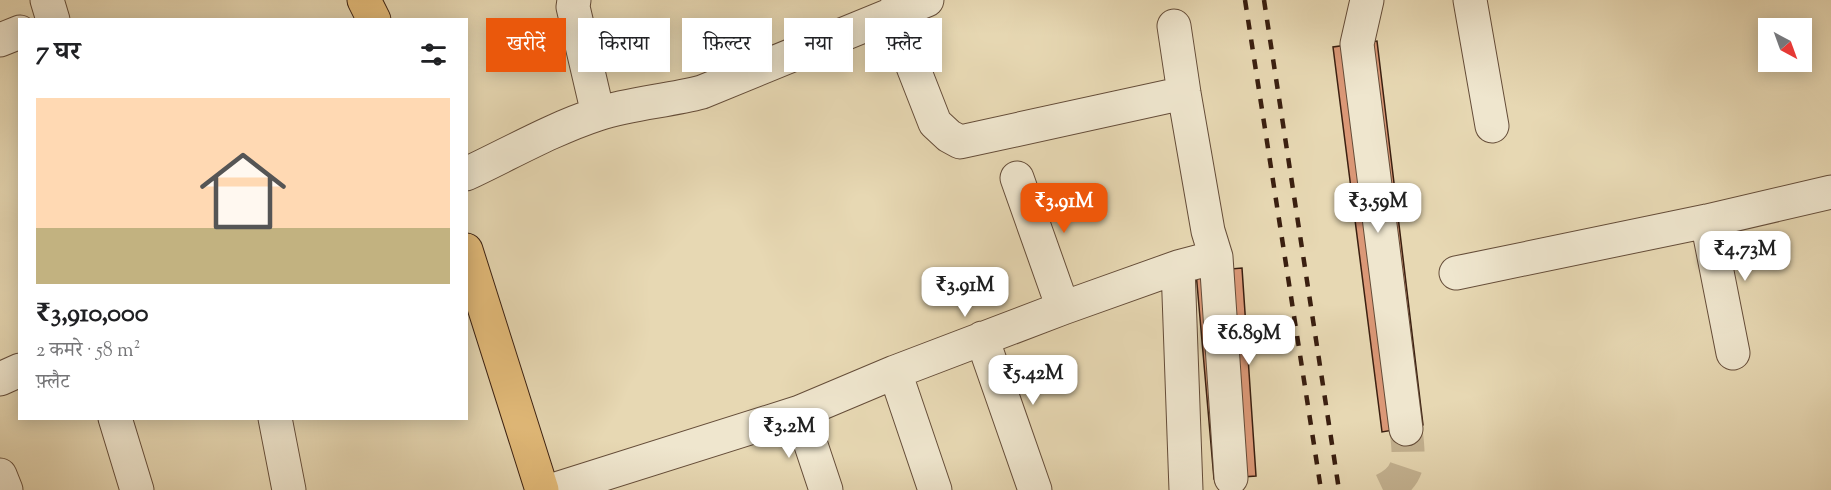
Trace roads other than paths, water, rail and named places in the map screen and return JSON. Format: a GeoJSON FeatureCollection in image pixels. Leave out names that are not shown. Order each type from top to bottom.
{"type":"FeatureCollection","features":[{"type":"Feature","properties":{"kind":"main road"},"geometry":{"type":"LineString","coordinates":[[364,0],[373,18]]}},
{"type":"Feature","properties":{"kind":"main road"},"geometry":{"type":"LineString","coordinates":[[468,256],[542,490]]}},
{"type":"Feature","properties":{"kind":"street"},"geometry":{"type":"LineString","coordinates":[[48,0],[53,18]]}},
{"type":"Feature","properties":{"kind":"street"},"geometry":{"type":"LineString","coordinates":[[574,0],[573,7],[598,114]]}},
{"type":"Feature","properties":{"kind":"street"},"geometry":{"type":"LineString","coordinates":[[468,173],[598,114],[702,92],[927,0]]}},
{"type":"Feature","properties":{"kind":"street"},"geometry":{"type":"LineString","coordinates":[[1367,0],[1357,44],[1406,429]]}},
{"type":"Feature","properties":{"kind":"street"},"geometry":{"type":"LineString","coordinates":[[1470,0],[1492,126]]}},
{"type":"Feature","properties":{"kind":"street"},"geometry":{"type":"LineString","coordinates":[[892,13],[935,123],[949,136],[960,141],[1184,93]]}},
{"type":"Feature","properties":{"kind":"street"},"geometry":{"type":"LineString","coordinates":[[1174,26],[1208,231],[1216,258],[1232,478]]}},
{"type":"Feature","properties":{"kind":"street"},"geometry":{"type":"LineString","coordinates":[[0,40],[18,33]]}},
{"type":"Feature","properties":{"kind":"street"},"geometry":{"type":"LineString","coordinates":[[1017,178],[1063,308]]}},
{"type":"Feature","properties":{"kind":"street"},"geometry":{"type":"LineString","coordinates":[[1456,273],[1831,192]]}},
{"type":"Feature","properties":{"kind":"street"},"geometry":{"type":"LineString","coordinates":[[1707,220],[1733,353]]}},
{"type":"Feature","properties":{"kind":"street"},"geometry":{"type":"LineString","coordinates":[[553,490],[800,412],[895,372],[1063,308],[1178,267],[1216,258]]}},
{"type":"Feature","properties":{"kind":"street"},"geometry":{"type":"LineString","coordinates":[[1178,267],[1186,490]]}},
{"type":"Feature","properties":{"kind":"street"},"geometry":{"type":"LineString","coordinates":[[982,338],[1035,490]]}},
{"type":"Feature","properties":{"kind":"street"},"geometry":{"type":"LineString","coordinates":[[0,379],[18,371]]}},
{"type":"Feature","properties":{"kind":"street"},"geometry":{"type":"LineString","coordinates":[[895,372],[934,490]]}},
{"type":"Feature","properties":{"kind":"street"},"geometry":{"type":"LineString","coordinates":[[800,412],[826,490]]}},
{"type":"Feature","properties":{"kind":"street"},"geometry":{"type":"LineString","coordinates":[[116,420],[137,490]]}},
{"type":"Feature","properties":{"kind":"street"},"geometry":{"type":"LineString","coordinates":[[275,420],[289,490]]}},
{"type":"Feature","properties":{"kind":"street"},"geometry":{"type":"LineString","coordinates":[[0,475],[6,490]]}},
{"type":"Feature","properties":{"kind":"tunnel"},"geometry":{"type":"LineString","coordinates":[[1383,490],[1393,484],[1404,472],[1408,456],[1406,429]]}},
{"type":"Feature","properties":{"kind":"railway"},"geometry":{"type":"LineString","coordinates":[[1245,0],[1321,490]]}},
{"type":"Feature","properties":{"kind":"railway"},"geometry":{"type":"LineString","coordinates":[[1264,0],[1339,490]]}}]}
